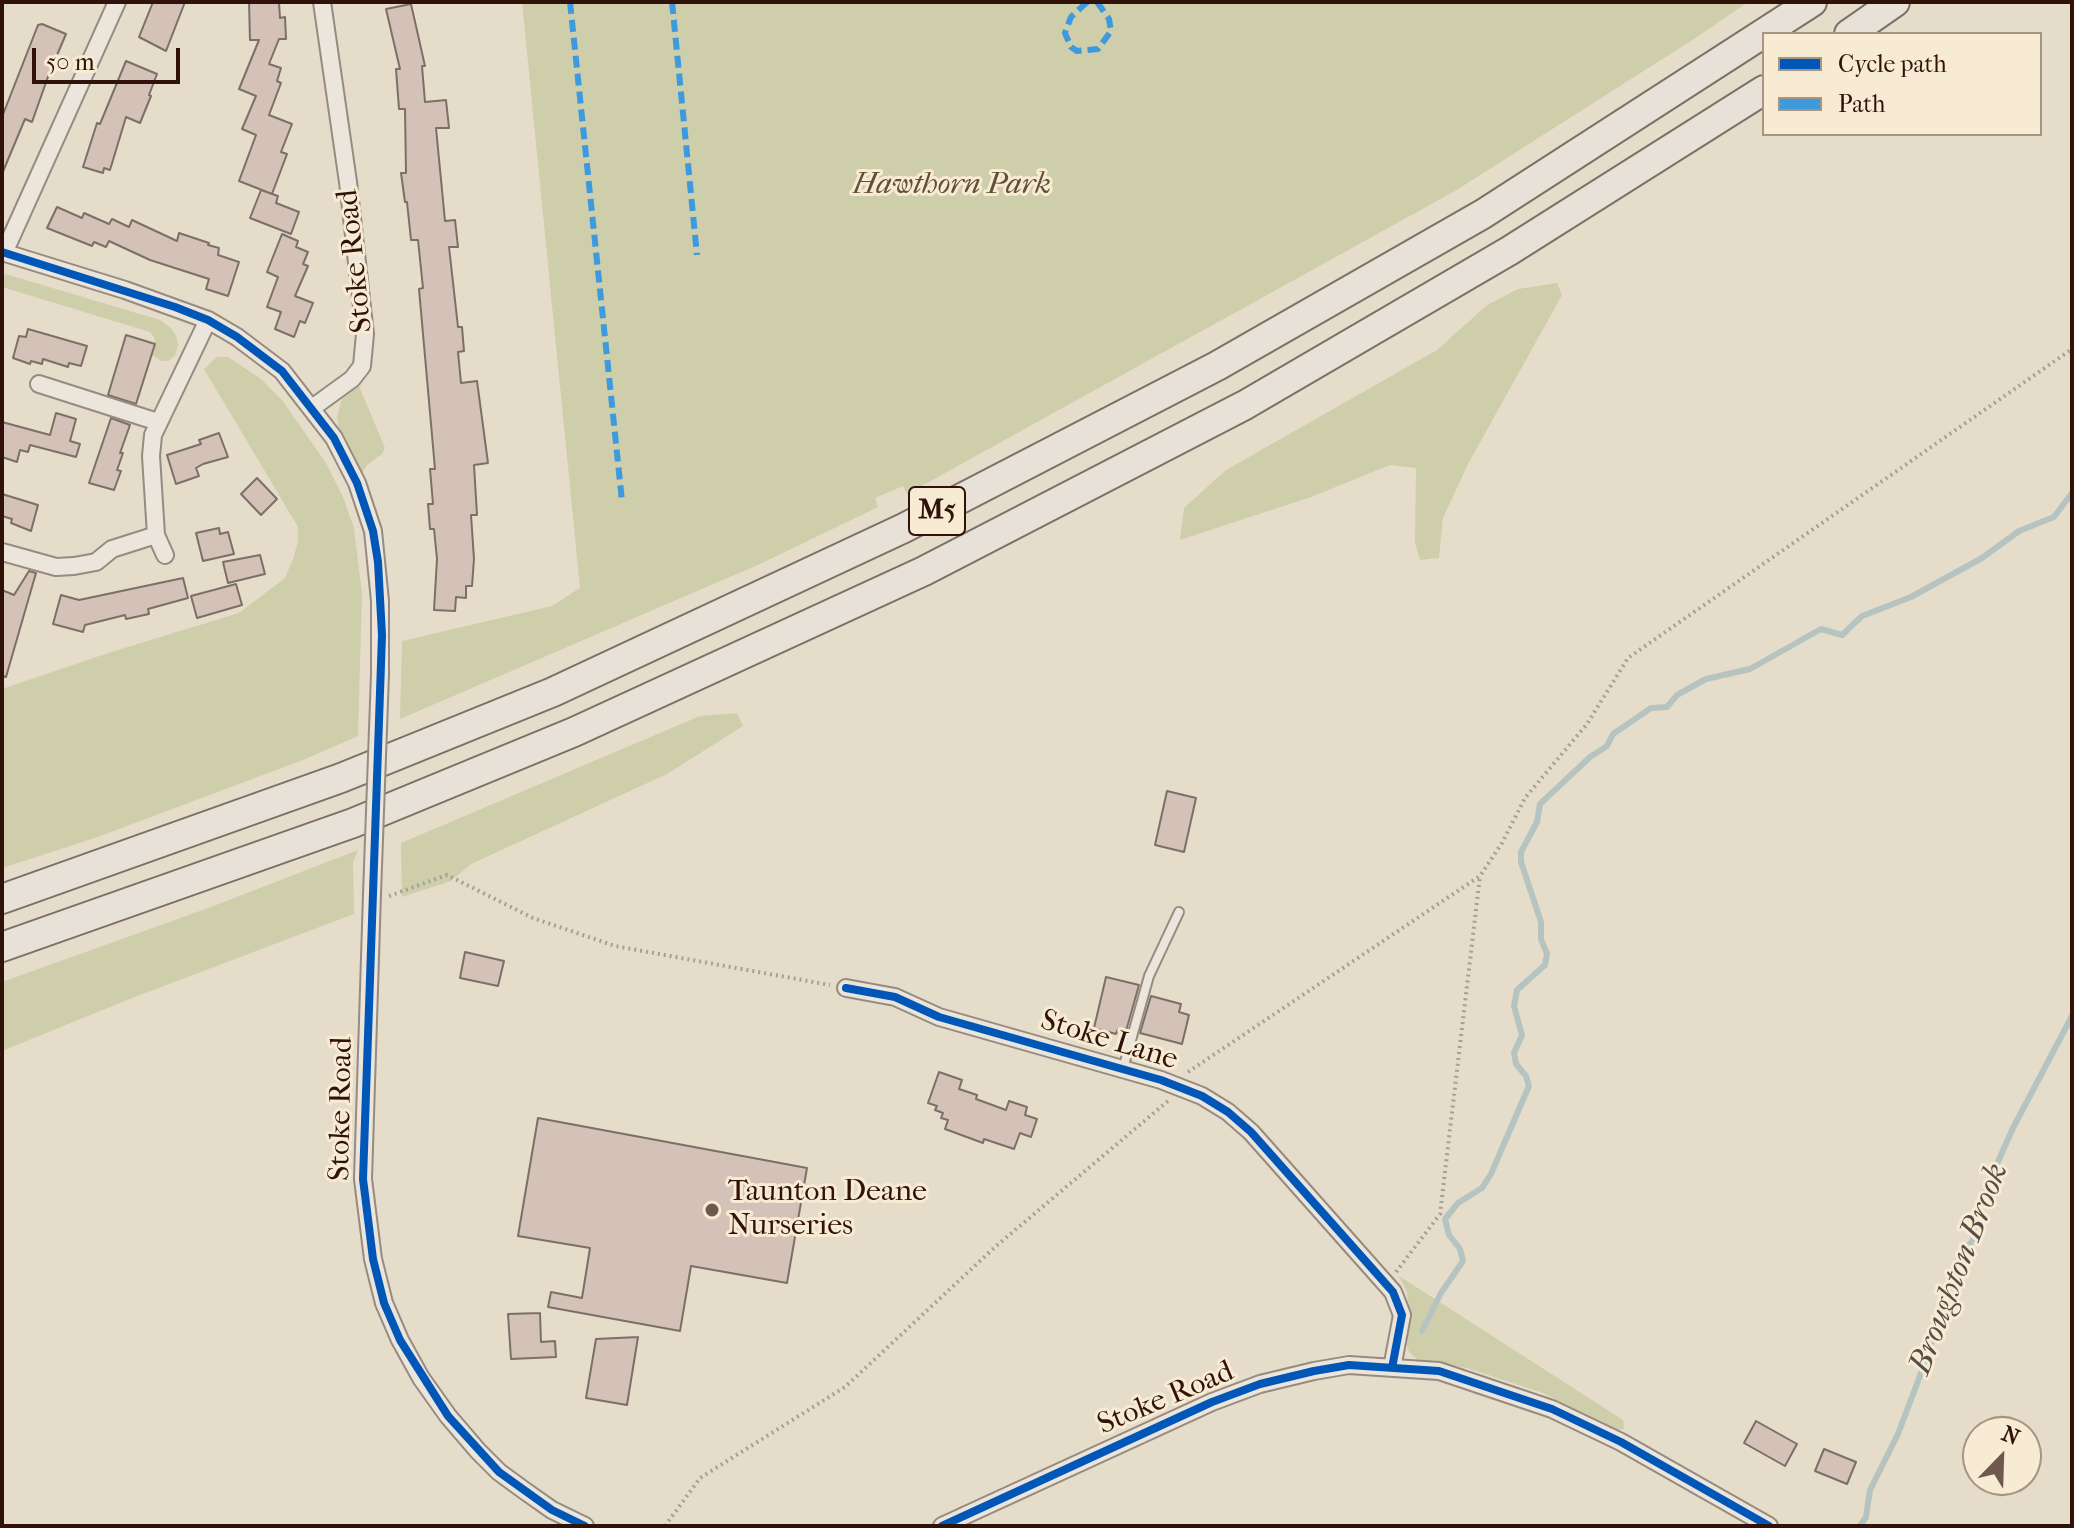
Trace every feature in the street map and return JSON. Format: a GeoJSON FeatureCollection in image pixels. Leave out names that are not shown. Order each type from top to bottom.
{"type":"FeatureCollection","features":[{"type":"Feature","properties":{"kind":"highway","name":"M5"},"geometry":{"type":"LineString","coordinates":[[1765,32],[1812,2]]}},
{"type":"Feature","properties":{"kind":"highway"},"geometry":{"type":"LineString","coordinates":[[1852,32],[1895,2]]}},
{"type":"Feature","properties":{"kind":"highway","name":"M5"},"geometry":{"type":"LineString","coordinates":[[2,899],[341,778],[539,698],[904,528],[1217,366],[1483,214],[1762,34]]}},
{"type":"Feature","properties":{"kind":"highway","name":"M5"},"geometry":{"type":"LineString","coordinates":[[2,947],[367,817],[574,732],[924,571],[1245,405],[1509,251],[1762,91]]}},
{"type":"Feature","properties":{"kind":"street"},"geometry":{"type":"LineString","coordinates":[[117,2],[3,252],[208,320],[237,337],[282,371],[312,408]]}},
{"type":"Feature","properties":{"kind":"street","name":"Stoke Road"},"geometry":{"type":"LineString","coordinates":[[322,2],[348,182],[365,334],[362,366],[352,379],[312,408],[334,438],[357,483],[373,531],[381,612],[363,1179],[373,1259],[384,1303],[400,1340],[421,1378],[448,1416],[499,1472],[552,1510],[585,1526]]}},
{"type":"Feature","properties":{"kind":"street"},"geometry":{"type":"LineString","coordinates":[[165,555],[156,535],[151,456],[153,435],[208,320]]}},
{"type":"Feature","properties":{"kind":"street"},"geometry":{"type":"LineString","coordinates":[[39,384],[59,383],[158,422]]}},
{"type":"Feature","properties":{"kind":"street"},"geometry":{"type":"LineString","coordinates":[[2,552],[56,567],[74,566],[96,562],[112,549],[156,535]]}},
{"type":"Feature","properties":{"kind":"street","name":"Stoke Lane"},"geometry":{"type":"LineString","coordinates":[[846,988],[895,997],[939,1017],[1123,1069],[1202,1096],[1228,1112],[1251,1132],[1387,1284],[1402,1315],[1392,1368]]}},
{"type":"Feature","properties":{"kind":"street","name":"Stoke Road"},"geometry":{"type":"LineString","coordinates":[[942,1526],[1212,1402],[1260,1384],[1349,1365],[1439,1371],[1552,1409],[1621,1442],[1769,1526]]}},
{"type":"Feature","properties":{"kind":"lane"},"geometry":{"type":"LineString","coordinates":[[1123,1069],[1149,976],[1179,912]]}},
{"type":"Feature","properties":{"kind":"path"},"geometry":{"type":"LineString","coordinates":[[665,1526],[700,1478],[845,1387],[995,1247],[1171,1099],[1183,1075],[1480,876],[1502,843],[1525,798],[1587,724],[1628,658],[2072,349]]}},
{"type":"Feature","properties":{"kind":"path"},"geometry":{"type":"LineString","coordinates":[[372,898],[447,875],[533,918],[615,946],[846,988]]}},
{"type":"Feature","properties":{"kind":"path"},"geometry":{"type":"LineString","coordinates":[[1387,1284],[1440,1214],[1480,876]]}},
{"type":"Feature","properties":{"kind":"green space","name":"Hawthorn Park"},"geometry":{"type":"Polygon","coordinates":[[[522,2],[1748,2],[1455,191],[907,494],[903,486],[875,498],[878,507],[760,564],[400,719],[402,641],[552,606],[580,588],[522,2]]]}},
{"type":"Feature","properties":{"kind":"green space"},"geometry":{"type":"Polygon","coordinates":[[[2,273],[160,320],[176,336],[178,345],[175,356],[162,361],[151,355],[155,344],[150,332],[2,287],[2,273]]]}},
{"type":"Feature","properties":{"kind":"green space"},"geometry":{"type":"Polygon","coordinates":[[[1557,283],[1562,295],[1468,464],[1443,518],[1439,558],[1420,560],[1415,543],[1416,468],[1390,465],[1311,497],[1180,540],[1184,508],[1226,470],[1437,350],[1487,305],[1518,289],[1557,283]]]}},
{"type":"Feature","properties":{"kind":"green space"},"geometry":{"type":"Polygon","coordinates":[[[217,357],[228,357],[239,364],[261,379],[282,400],[326,463],[343,497],[354,528],[362,594],[358,736],[303,760],[95,838],[2,868],[2,689],[239,613],[285,578],[293,559],[298,527],[204,369],[217,357]]]}},
{"type":"Feature","properties":{"kind":"green space"},"geometry":{"type":"Polygon","coordinates":[[[359,386],[385,448],[362,473],[339,429],[337,417],[342,399],[359,386]]]}},
{"type":"Feature","properties":{"kind":"green space"},"geometry":{"type":"Polygon","coordinates":[[[737,713],[743,726],[667,774],[471,864],[451,881],[402,897],[401,843],[700,716],[737,713]]]}},
{"type":"Feature","properties":{"kind":"green space"},"geometry":{"type":"Polygon","coordinates":[[[358,850],[353,863],[354,914],[2,1051],[2,982],[358,850]]]}},
{"type":"Feature","properties":{"kind":"green space"},"geometry":{"type":"Polygon","coordinates":[[[1399,1276],[1623,1420],[1624,1429],[1617,1430],[1543,1393],[1467,1368],[1418,1360],[1409,1352],[1405,1340],[1409,1316],[1407,1292],[1399,1276]]]}},
{"type":"Feature","properties":{"kind":"building"},"geometry":{"type":"Polygon","coordinates":[[[153,2],[185,2],[166,51],[139,37],[153,2]]]}},
{"type":"Feature","properties":{"kind":"building"},"geometry":{"type":"Polygon","coordinates":[[[249,2],[279,3],[280,18],[285,17],[286,39],[279,39],[269,64],[281,68],[277,81],[281,83],[269,115],[292,124],[281,152],[287,154],[272,194],[239,181],[256,135],[242,129],[256,96],[239,89],[259,40],[250,40],[249,2]]]}},
{"type":"Feature","properties":{"kind":"building"},"geometry":{"type":"Polygon","coordinates":[[[411,4],[425,66],[422,66],[425,102],[446,100],[449,128],[436,128],[445,221],[455,220],[458,247],[449,247],[458,327],[462,327],[464,351],[458,352],[461,383],[477,381],[488,463],[474,465],[477,515],[471,515],[472,586],[466,586],[466,598],[456,597],[455,611],[434,610],[437,559],[428,504],[433,504],[430,469],[435,469],[419,289],[423,288],[418,240],[411,240],[401,173],[406,173],[405,109],[399,109],[396,69],[400,69],[386,9],[411,4]]]}},
{"type":"Feature","properties":{"kind":"building"},"geometry":{"type":"Polygon","coordinates":[[[38,25],[66,34],[32,122],[25,119],[2,174],[2,117],[38,25]]]}},
{"type":"Feature","properties":{"kind":"building"},"geometry":{"type":"Polygon","coordinates":[[[126,61],[157,74],[151,96],[140,123],[126,117],[110,170],[104,168],[103,173],[83,167],[97,123],[100,124],[126,61]]]}},
{"type":"Feature","properties":{"kind":"building"},"geometry":{"type":"Polygon","coordinates":[[[261,190],[278,196],[276,203],[299,212],[291,234],[250,218],[261,190]]]}},
{"type":"Feature","properties":{"kind":"building"},"geometry":{"type":"Polygon","coordinates":[[[57,207],[82,218],[84,213],[109,224],[112,219],[129,227],[132,220],[177,241],[179,233],[219,248],[218,255],[239,262],[228,296],[206,289],[209,279],[150,260],[109,241],[106,247],[94,242],[92,246],[47,228],[57,207]]]}},
{"type":"Feature","properties":{"kind":"building"},"geometry":{"type":"Polygon","coordinates":[[[282,234],[298,241],[296,247],[308,252],[303,264],[308,266],[295,296],[313,303],[305,323],[300,321],[294,337],[275,329],[281,312],[267,307],[278,277],[267,272],[282,234]]]}},
{"type":"Feature","properties":{"kind":"building"},"geometry":{"type":"Polygon","coordinates":[[[28,329],[87,346],[81,366],[69,363],[68,367],[43,359],[42,364],[31,361],[30,364],[13,358],[19,336],[26,337],[28,329]]]}},
{"type":"Feature","properties":{"kind":"building"},"geometry":{"type":"Polygon","coordinates":[[[126,335],[155,344],[136,404],[108,395],[126,335]]]}},
{"type":"Feature","properties":{"kind":"building"},"geometry":{"type":"Polygon","coordinates":[[[56,413],[76,419],[70,441],[80,444],[76,457],[30,445],[28,452],[20,450],[17,462],[2,457],[2,422],[50,435],[56,413]]]}},
{"type":"Feature","properties":{"kind":"building"},"geometry":{"type":"Polygon","coordinates":[[[111,418],[130,425],[120,453],[123,453],[117,470],[121,471],[114,490],[89,483],[111,418]]]}},
{"type":"Feature","properties":{"kind":"building"},"geometry":{"type":"Polygon","coordinates":[[[219,433],[228,457],[203,464],[196,468],[199,476],[176,484],[167,455],[201,444],[199,440],[219,433]]]}},
{"type":"Feature","properties":{"kind":"building"},"geometry":{"type":"Polygon","coordinates":[[[257,478],[277,499],[261,515],[241,494],[257,478]]]}},
{"type":"Feature","properties":{"kind":"building"},"geometry":{"type":"Polygon","coordinates":[[[2,494],[38,505],[31,531],[2,516],[2,494]]]}},
{"type":"Feature","properties":{"kind":"building"},"geometry":{"type":"Polygon","coordinates":[[[219,528],[220,534],[228,532],[234,554],[203,561],[196,533],[219,528]]]}},
{"type":"Feature","properties":{"kind":"building"},"geometry":{"type":"Polygon","coordinates":[[[260,555],[265,574],[228,583],[223,562],[260,555]]]}},
{"type":"Feature","properties":{"kind":"building"},"geometry":{"type":"Polygon","coordinates":[[[29,571],[36,573],[6,677],[2,676],[2,590],[14,595],[29,571]]]}},
{"type":"Feature","properties":{"kind":"building"},"geometry":{"type":"Polygon","coordinates":[[[183,578],[188,598],[148,609],[149,614],[126,619],[125,615],[85,625],[83,632],[53,624],[61,595],[79,600],[183,578]]]}},
{"type":"Feature","properties":{"kind":"building"},"geometry":{"type":"Polygon","coordinates":[[[236,584],[242,605],[197,618],[191,596],[236,584]]]}},
{"type":"Feature","properties":{"kind":"building"},"geometry":{"type":"Polygon","coordinates":[[[1167,791],[1196,798],[1184,852],[1155,845],[1167,791]]]}},
{"type":"Feature","properties":{"kind":"building"},"geometry":{"type":"Polygon","coordinates":[[[465,952],[504,961],[498,986],[460,978],[465,952]]]}},
{"type":"Feature","properties":{"kind":"building"},"geometry":{"type":"Polygon","coordinates":[[[1106,977],[1139,985],[1126,1031],[1118,1029],[1116,1034],[1094,1028],[1106,977]]]}},
{"type":"Feature","properties":{"kind":"building"},"geometry":{"type":"Polygon","coordinates":[[[1151,996],[1181,1004],[1179,1012],[1189,1015],[1182,1044],[1140,1033],[1151,996]]]}},
{"type":"Feature","properties":{"kind":"building"},"geometry":{"type":"Polygon","coordinates":[[[939,1072],[962,1080],[959,1089],[977,1095],[976,1099],[1006,1110],[1009,1101],[1027,1107],[1025,1115],[1037,1119],[1031,1137],[1020,1133],[1014,1149],[984,1139],[983,1143],[945,1129],[948,1120],[941,1118],[943,1113],[935,1110],[937,1106],[928,1103],[939,1072]]]}},
{"type":"Feature","properties":{"kind":"building"},"geometry":{"type":"Polygon","coordinates":[[[538,1118],[807,1168],[787,1283],[691,1266],[680,1331],[548,1307],[551,1292],[582,1298],[590,1248],[518,1236],[538,1118]]]}},
{"type":"Feature","properties":{"kind":"building"},"geometry":{"type":"Polygon","coordinates":[[[540,1313],[541,1342],[555,1341],[556,1357],[511,1359],[508,1314],[540,1313]]]}},
{"type":"Feature","properties":{"kind":"building"},"geometry":{"type":"Polygon","coordinates":[[[638,1337],[627,1405],[586,1398],[596,1339],[638,1337]]]}},
{"type":"Feature","properties":{"kind":"building"},"geometry":{"type":"Polygon","coordinates":[[[1756,1421],[1797,1444],[1785,1466],[1744,1443],[1756,1421]]]}},
{"type":"Feature","properties":{"kind":"building"},"geometry":{"type":"Polygon","coordinates":[[[1824,1449],[1856,1462],[1847,1484],[1815,1471],[1824,1449]]]}},
{"type":"Feature","properties":{"kind":"waterway"},"geometry":{"type":"LineString","coordinates":[[1422,1331],[1441,1293],[1463,1261],[1460,1249],[1449,1235],[1445,1219],[1458,1203],[1482,1188],[1491,1174],[1529,1086],[1526,1076],[1516,1064],[1514,1053],[1522,1035],[1514,1006],[1517,990],[1545,965],[1547,954],[1541,939],[1541,922],[1521,862],[1521,852],[1537,822],[1540,804],[1590,757],[1607,746],[1613,734],[1651,708],[1667,707],[1677,695],[1706,679],[1750,669],[1821,629],[1842,635],[1862,616],[1911,597],[1982,558],[2019,531],[2054,517],[2072,493]]}},
{"type":"Feature","properties":{"kind":"waterway","name":"Broughton Brook"},"geometry":{"type":"LineString","coordinates":[[1860,1526],[1866,1517],[1870,1490],[1898,1434],[1927,1357],[1959,1258],[1973,1240],[1976,1211],[2013,1128],[2072,1016]]}},
{"type":"Feature","properties":{"kind":"marked path"},"geometry":{"type":"LineString","coordinates":[[570,2],[622,501]]}},
{"type":"Feature","properties":{"kind":"marked path"},"geometry":{"type":"LineString","coordinates":[[672,2],[697,255]]}},
{"type":"Feature","properties":{"kind":"marked path"},"geometry":{"type":"LineString","coordinates":[[1087,2],[1071,17],[1065,33],[1071,47],[1077,51],[1098,49],[1111,31],[1109,19],[1097,2]]}},
{"type":"Feature","properties":{"kind":"cycle path"},"geometry":{"type":"LineString","coordinates":[[2,252],[175,307],[208,320],[237,337],[282,371],[334,438],[357,483],[373,531],[382,635],[363,1179],[373,1259],[384,1303],[400,1340],[448,1416],[499,1472],[552,1510],[585,1526]]}},
{"type":"Feature","properties":{"kind":"cycle path"},"geometry":{"type":"LineString","coordinates":[[846,988],[895,997],[939,1017],[1161,1080],[1202,1096],[1228,1112],[1251,1132],[1393,1292],[1402,1315],[1392,1368]]}},
{"type":"Feature","properties":{"kind":"cycle path"},"geometry":{"type":"LineString","coordinates":[[942,1526],[1212,1402],[1260,1384],[1349,1365],[1439,1371],[1552,1409],[1621,1442],[1769,1526]]}},
{"type":"Feature","properties":{"kind":"place","name":"Taunton Deane Nurseries"},"geometry":{"type":"Point","coordinates":[712,1210]}}]}
